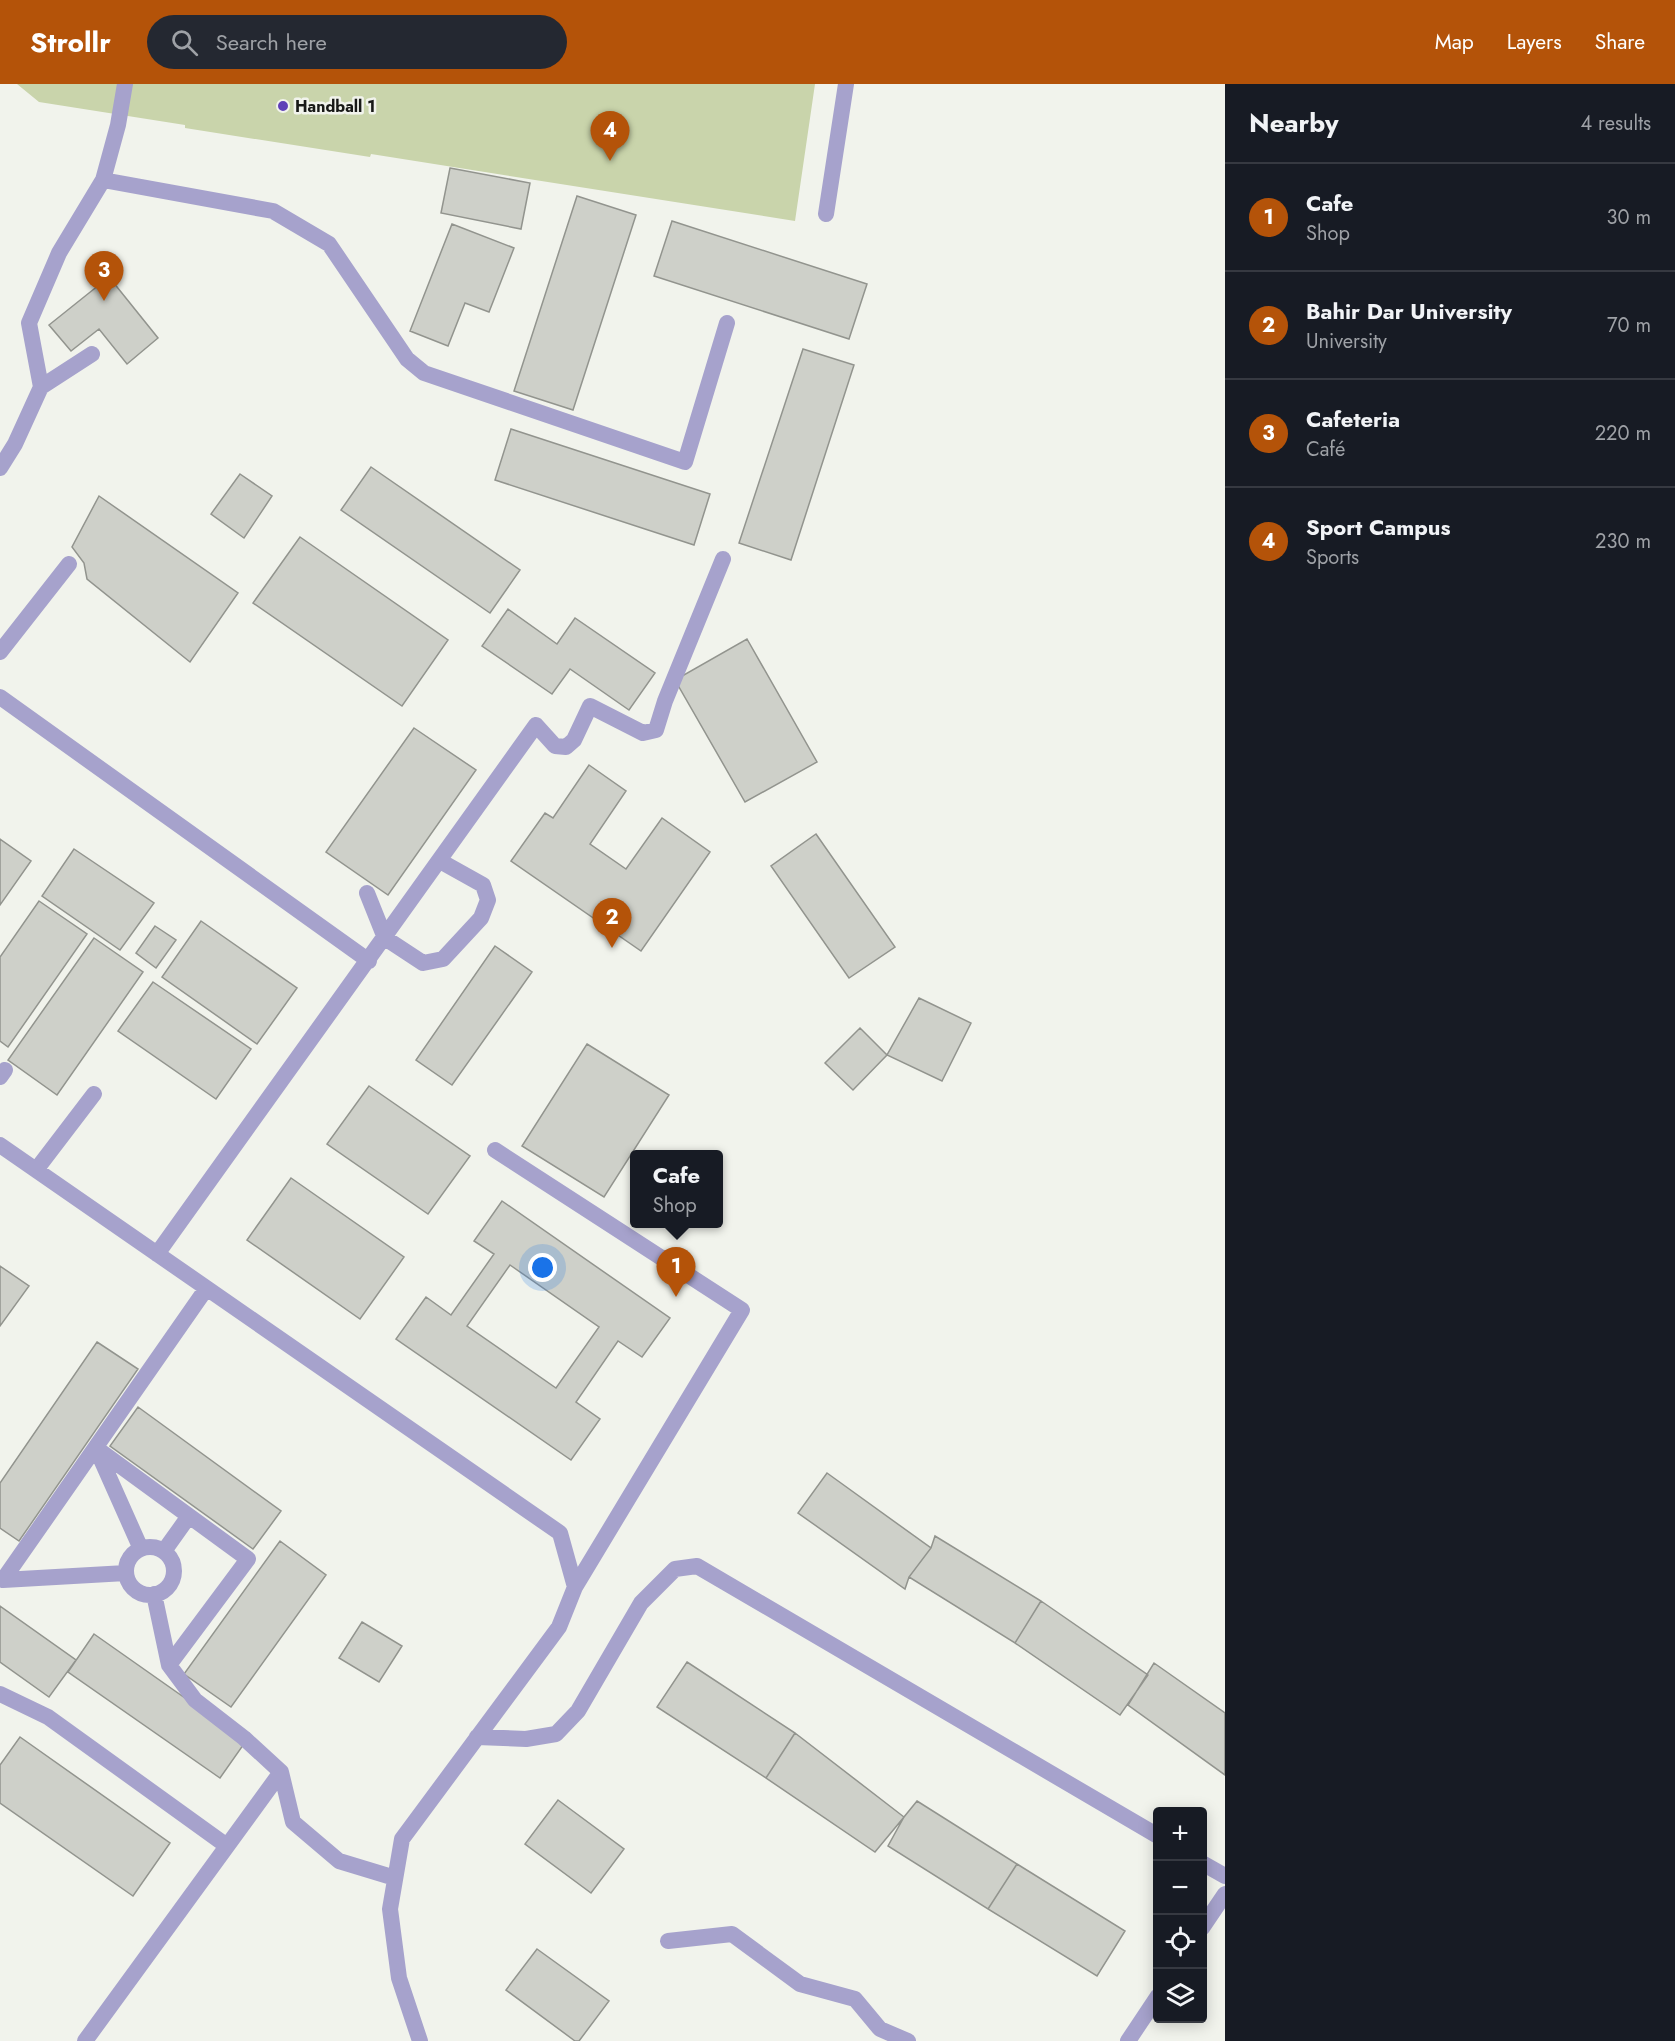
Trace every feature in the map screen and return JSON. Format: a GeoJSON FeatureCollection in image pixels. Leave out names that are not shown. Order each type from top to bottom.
{"type":"FeatureCollection","features":[{"type":"Feature","properties":{"kind":"lane"},"geometry":{"type":"LineString","coordinates":[[41,387],[29,323],[59,253],[103,180],[118,125],[124,84]]}},
{"type":"Feature","properties":{"kind":"lane"},"geometry":{"type":"LineString","coordinates":[[826,214],[846,84]]}},
{"type":"Feature","properties":{"kind":"lane"},"geometry":{"type":"LineString","coordinates":[[103,180],[273,211],[329,244],[407,359],[424,373],[685,462],[727,322]]}},
{"type":"Feature","properties":{"kind":"lane"},"geometry":{"type":"LineString","coordinates":[[0,468],[15,444],[41,387],[92,354]]}},
{"type":"Feature","properties":{"kind":"lane"},"geometry":{"type":"LineString","coordinates":[[157,1254],[536,725],[555,746],[566,747],[574,740],[590,706],[643,733],[656,729],[665,701],[723,559]]}},
{"type":"Feature","properties":{"kind":"lane"},"geometry":{"type":"LineString","coordinates":[[0,652],[69,564]]}},
{"type":"Feature","properties":{"kind":"lane"},"geometry":{"type":"LineString","coordinates":[[0,698],[369,961]]}},
{"type":"Feature","properties":{"kind":"lane"},"geometry":{"type":"LineString","coordinates":[[367,893],[385,938],[423,963],[434,963],[443,959],[482,918],[489,900],[483,885],[440,861]]}},
{"type":"Feature","properties":{"kind":"lane"},"geometry":{"type":"LineString","coordinates":[[36,1170],[94,1094]]}},
{"type":"Feature","properties":{"kind":"lane"},"geometry":{"type":"LineString","coordinates":[[0,1145],[560,1533],[576,1587]]}},
{"type":"Feature","properties":{"kind":"lane"},"geometry":{"type":"LineString","coordinates":[[420,2041],[399,1978],[390,1909],[402,1839],[558,1627],[576,1587],[742,1310],[495,1150]]}},
{"type":"Feature","properties":{"kind":"lane"},"geometry":{"type":"LineString","coordinates":[[126,1573],[3,1580],[207,1288]]}},
{"type":"Feature","properties":{"kind":"lane"},"geometry":{"type":"LineString","coordinates":[[96,1448],[248,1559],[169,1665]]}},
{"type":"Feature","properties":{"kind":"lane"},"geometry":{"type":"LineString","coordinates":[[96,1448],[141,1549]]}},
{"type":"Feature","properties":{"kind":"lane"},"geometry":{"type":"LineString","coordinates":[[164,1551],[189,1516]]}},
{"type":"Feature","properties":{"kind":"lane"},"geometry":{"type":"LineString","coordinates":[[148,1547],[164,1551],[174,1564],[173,1580],[162,1592],[154,1594],[138,1592],[126,1573],[130,1559],[141,1549],[148,1547]]}},
{"type":"Feature","properties":{"kind":"lane"},"geometry":{"type":"LineString","coordinates":[[477,1737],[526,1739],[556,1734],[578,1712],[641,1603],[675,1569],[697,1566],[1153,1833]]}},
{"type":"Feature","properties":{"kind":"lane"},"geometry":{"type":"LineString","coordinates":[[154,1594],[169,1665],[195,1700],[244,1738],[281,1772],[293,1822],[339,1860],[395,1878]]}},
{"type":"Feature","properties":{"kind":"lane"},"geometry":{"type":"LineString","coordinates":[[0,1694],[48,1717],[227,1846]]}},
{"type":"Feature","properties":{"kind":"lane"},"geometry":{"type":"LineString","coordinates":[[85,2041],[281,1772]]}},
{"type":"Feature","properties":{"kind":"lane"},"geometry":{"type":"LineString","coordinates":[[1207,1865],[1225,1876]]}},
{"type":"Feature","properties":{"kind":"lane"},"geometry":{"type":"LineString","coordinates":[[1207,1922],[1225,1894]]}},
{"type":"Feature","properties":{"kind":"lane"},"geometry":{"type":"LineString","coordinates":[[668,1941],[732,1934],[801,1984],[855,2000],[880,2029],[908,2041]]}},
{"type":"Feature","properties":{"kind":"lane"},"geometry":{"type":"LineString","coordinates":[[1128,2041],[1153,2004]]}},
{"type":"Feature","properties":{"kind":"green space"},"geometry":{"type":"Polygon","coordinates":[[[17,84],[815,84],[795,221],[371,154],[370,157],[185,128],[185,125],[39,102],[17,84]]]}},
{"type":"Feature","properties":{"kind":"building"},"geometry":{"type":"Polygon","coordinates":[[[450,168],[530,183],[521,229],[441,213],[450,168]]]}},
{"type":"Feature","properties":{"kind":"building"},"geometry":{"type":"Polygon","coordinates":[[[577,196],[636,215],[573,410],[514,391],[577,196]]]}},
{"type":"Feature","properties":{"kind":"building"},"geometry":{"type":"Polygon","coordinates":[[[672,221],[867,284],[849,339],[654,276],[672,221]]]}},
{"type":"Feature","properties":{"kind":"building"},"geometry":{"type":"Polygon","coordinates":[[[452,224],[514,248],[489,312],[465,303],[448,346],[410,331],[452,224]]]}},
{"type":"Feature","properties":{"kind":"building"},"geometry":{"type":"Polygon","coordinates":[[[109,277],[158,338],[127,364],[99,329],[71,351],[49,325],[109,277]]]}},
{"type":"Feature","properties":{"kind":"building"},"geometry":{"type":"Polygon","coordinates":[[[803,349],[854,365],[791,560],[739,543],[803,349]]]}},
{"type":"Feature","properties":{"kind":"building"},"geometry":{"type":"Polygon","coordinates":[[[511,429],[710,494],[694,545],[495,480],[511,429]]]}},
{"type":"Feature","properties":{"kind":"building"},"geometry":{"type":"Polygon","coordinates":[[[371,467],[520,570],[490,613],[341,510],[371,467]]]}},
{"type":"Feature","properties":{"kind":"building"},"geometry":{"type":"Polygon","coordinates":[[[240,474],[272,496],[244,538],[211,514],[240,474]]]}},
{"type":"Feature","properties":{"kind":"building"},"geometry":{"type":"Polygon","coordinates":[[[99,496],[238,593],[190,662],[87,579],[84,563],[72,547],[99,496]]]}},
{"type":"Feature","properties":{"kind":"building"},"geometry":{"type":"Polygon","coordinates":[[[300,537],[448,640],[402,706],[253,603],[300,537]]]}},
{"type":"Feature","properties":{"kind":"building"},"geometry":{"type":"Polygon","coordinates":[[[508,609],[557,644],[575,618],[655,673],[629,710],[570,669],[552,694],[482,646],[508,609]]]}},
{"type":"Feature","properties":{"kind":"building"},"geometry":{"type":"Polygon","coordinates":[[[747,639],[817,762],[745,802],[675,680],[747,639]]]}},
{"type":"Feature","properties":{"kind":"building"},"geometry":{"type":"Polygon","coordinates":[[[414,728],[476,770],[388,895],[326,852],[414,728]]]}},
{"type":"Feature","properties":{"kind":"building"},"geometry":{"type":"Polygon","coordinates":[[[589,765],[626,791],[590,844],[626,869],[662,818],[710,852],[641,951],[511,861],[545,813],[553,818],[589,765]]]}},
{"type":"Feature","properties":{"kind":"building"},"geometry":{"type":"Polygon","coordinates":[[[816,834],[895,947],[849,978],[771,866],[816,834]]]}},
{"type":"Feature","properties":{"kind":"building"},"geometry":{"type":"Polygon","coordinates":[[[0,839],[31,861],[0,905],[0,839]]]}},
{"type":"Feature","properties":{"kind":"building"},"geometry":{"type":"Polygon","coordinates":[[[74,849],[154,903],[120,950],[42,896],[74,849]]]}},
{"type":"Feature","properties":{"kind":"building"},"geometry":{"type":"Polygon","coordinates":[[[39,901],[87,934],[8,1047],[0,1041],[0,957],[39,901]]]}},
{"type":"Feature","properties":{"kind":"building"},"geometry":{"type":"Polygon","coordinates":[[[201,921],[297,988],[257,1044],[162,977],[201,921]]]}},
{"type":"Feature","properties":{"kind":"building"},"geometry":{"type":"Polygon","coordinates":[[[155,926],[176,940],[156,968],[136,953],[155,926]]]}},
{"type":"Feature","properties":{"kind":"building"},"geometry":{"type":"Polygon","coordinates":[[[94,938],[143,972],[57,1095],[8,1060],[94,938]]]}},
{"type":"Feature","properties":{"kind":"building"},"geometry":{"type":"Polygon","coordinates":[[[495,946],[532,972],[452,1085],[416,1060],[495,946]]]}},
{"type":"Feature","properties":{"kind":"building"},"geometry":{"type":"Polygon","coordinates":[[[153,982],[251,1049],[216,1099],[118,1031],[153,982]]]}},
{"type":"Feature","properties":{"kind":"building"},"geometry":{"type":"Polygon","coordinates":[[[919,998],[971,1023],[942,1081],[887,1055],[919,998]]]}},
{"type":"Feature","properties":{"kind":"building"},"geometry":{"type":"Polygon","coordinates":[[[860,1028],[887,1055],[853,1090],[825,1063],[860,1028]]]}},
{"type":"Feature","properties":{"kind":"building"},"geometry":{"type":"Polygon","coordinates":[[[587,1044],[669,1095],[634,1150],[630,1150],[630,1156],[604,1197],[522,1146],[587,1044]]]}},
{"type":"Feature","properties":{"kind":"building"},"geometry":{"type":"Polygon","coordinates":[[[369,1086],[470,1156],[428,1214],[327,1144],[369,1086]]]}},
{"type":"Feature","properties":{"kind":"building"},"geometry":{"type":"Polygon","coordinates":[[[291,1178],[404,1257],[360,1319],[247,1240],[291,1178]]]}},
{"type":"Feature","properties":{"kind":"building"},"geometry":{"type":"Polygon","coordinates":[[[502,1201],[670,1318],[642,1357],[618,1341],[576,1402],[600,1419],[571,1460],[396,1339],[426,1297],[451,1315],[494,1254],[474,1241],[502,1201]],[[510,1265],[467,1326],[556,1388],[599,1327],[510,1265]]]}},
{"type":"Feature","properties":{"kind":"building"},"geometry":{"type":"Polygon","coordinates":[[[0,1266],[29,1286],[0,1326],[0,1266]]]}},
{"type":"Feature","properties":{"kind":"building"},"geometry":{"type":"Polygon","coordinates":[[[97,1342],[138,1369],[19,1541],[0,1528],[0,1483],[97,1342]]]}},
{"type":"Feature","properties":{"kind":"building"},"geometry":{"type":"Polygon","coordinates":[[[138,1407],[281,1511],[253,1549],[110,1446],[138,1407]]]}},
{"type":"Feature","properties":{"kind":"building"},"geometry":{"type":"Polygon","coordinates":[[[827,1473],[931,1548],[909,1577],[905,1589],[798,1513],[827,1473]]]}},
{"type":"Feature","properties":{"kind":"building"},"geometry":{"type":"Polygon","coordinates":[[[935,1536],[1041,1601],[1015,1643],[909,1577],[931,1548],[935,1536]]]}},
{"type":"Feature","properties":{"kind":"building"},"geometry":{"type":"Polygon","coordinates":[[[280,1541],[326,1575],[231,1707],[184,1674],[280,1541]]]}},
{"type":"Feature","properties":{"kind":"building"},"geometry":{"type":"Polygon","coordinates":[[[1041,1601],[1148,1675],[1120,1715],[1015,1643],[1041,1601]]]}},
{"type":"Feature","properties":{"kind":"building"},"geometry":{"type":"Polygon","coordinates":[[[0,1606],[76,1660],[49,1697],[0,1662],[0,1606]]]}},
{"type":"Feature","properties":{"kind":"building"},"geometry":{"type":"Polygon","coordinates":[[[362,1622],[402,1646],[379,1682],[339,1658],[362,1622]]]}},
{"type":"Feature","properties":{"kind":"building"},"geometry":{"type":"Polygon","coordinates":[[[94,1634],[246,1741],[220,1778],[68,1672],[94,1634]]]}},
{"type":"Feature","properties":{"kind":"building"},"geometry":{"type":"Polygon","coordinates":[[[687,1662],[795,1733],[766,1778],[657,1707],[687,1662]]]}},
{"type":"Feature","properties":{"kind":"building"},"geometry":{"type":"Polygon","coordinates":[[[1154,1663],[1225,1713],[1225,1775],[1128,1705],[1154,1663]]]}},
{"type":"Feature","properties":{"kind":"building"},"geometry":{"type":"Polygon","coordinates":[[[795,1733],[904,1817],[875,1852],[766,1778],[795,1733]]]}},
{"type":"Feature","properties":{"kind":"building"},"geometry":{"type":"Polygon","coordinates":[[[20,1737],[170,1843],[133,1896],[0,1803],[0,1765],[20,1737]]]}},
{"type":"Feature","properties":{"kind":"building"},"geometry":{"type":"Polygon","coordinates":[[[558,1800],[624,1849],[591,1893],[525,1844],[558,1800]]]}},
{"type":"Feature","properties":{"kind":"building"},"geometry":{"type":"Polygon","coordinates":[[[917,1801],[1017,1864],[988,1909],[888,1846],[904,1817],[917,1801]]]}},
{"type":"Feature","properties":{"kind":"building"},"geometry":{"type":"Polygon","coordinates":[[[1017,1864],[1125,1931],[1097,1976],[988,1909],[1017,1864]]]}},
{"type":"Feature","properties":{"kind":"building"},"geometry":{"type":"Polygon","coordinates":[[[537,1949],[609,2001],[579,2041],[575,2041],[506,1990],[537,1949]]]}},
{"type":"Feature","properties":{"kind":"place","name":"Handball 1"},"geometry":{"type":"Point","coordinates":[283,106]}},
{"type":"Feature","properties":{"kind":"place","name":"Sport Campus"},"geometry":{"type":"Point","coordinates":[610,161]}},
{"type":"Feature","properties":{"kind":"place","name":"Cafeteria"},"geometry":{"type":"Point","coordinates":[104,301]}},
{"type":"Feature","properties":{"kind":"place","name":"Bahir Dar University"},"geometry":{"type":"Point","coordinates":[612,948]}},
{"type":"Feature","properties":{"kind":"place","name":"Cafe"},"geometry":{"type":"Point","coordinates":[676,1297]}}]}
